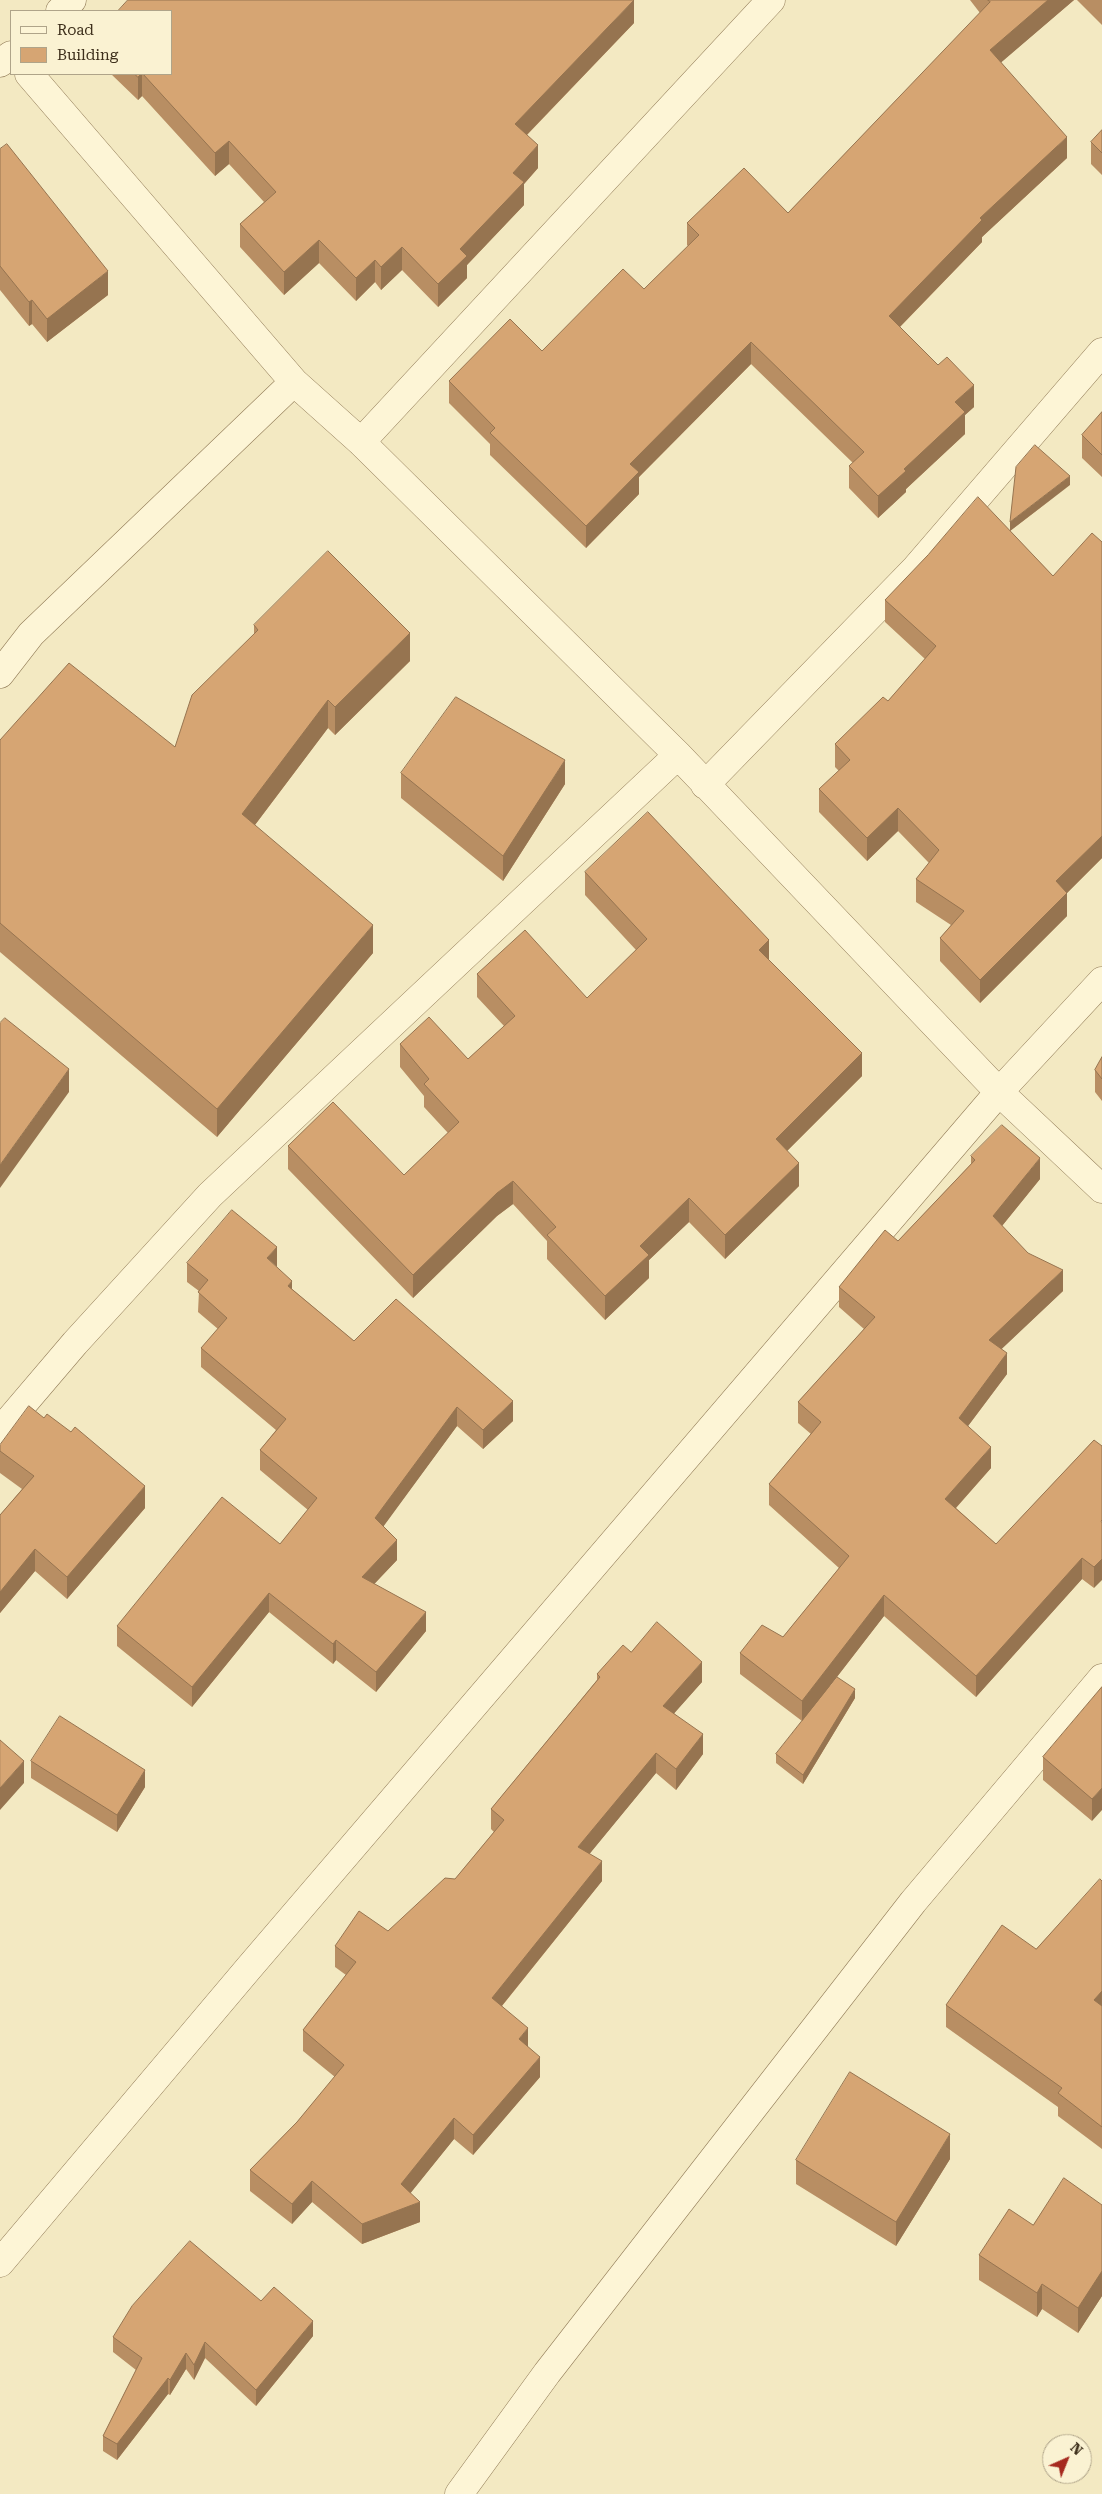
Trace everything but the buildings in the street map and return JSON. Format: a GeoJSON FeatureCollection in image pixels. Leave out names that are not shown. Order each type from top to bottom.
{"type":"FeatureCollection","features":[{"type":"Feature","properties":{"kind":"street"},"geometry":{"type":"LineString","coordinates":[[61,10],[72,0]]}},
{"type":"Feature","properties":{"kind":"street"},"geometry":{"type":"LineString","coordinates":[[361,442],[771,0]]}},
{"type":"Feature","properties":{"kind":"street"},"geometry":{"type":"LineString","coordinates":[[30,75],[294,382],[361,442],[678,755],[1000,1092],[1102,1189]]}},
{"type":"Feature","properties":{"kind":"street"},"geometry":{"type":"LineString","coordinates":[[705,785],[916,568],[1102,352]]}},
{"type":"Feature","properties":{"kind":"street"},"geometry":{"type":"LineString","coordinates":[[0,674],[32,634],[294,382]]}},
{"type":"Feature","properties":{"kind":"street"},"geometry":{"type":"LineString","coordinates":[[0,1431],[75,1343],[210,1195],[678,755]]}},
{"type":"Feature","properties":{"kind":"street"},"geometry":{"type":"LineString","coordinates":[[0,2263],[254,1962],[1000,1092],[1102,982]]}},
{"type":"Feature","properties":{"kind":"street"},"geometry":{"type":"LineString","coordinates":[[459,2494],[547,2374],[912,1902],[1102,1678]]}}]}
